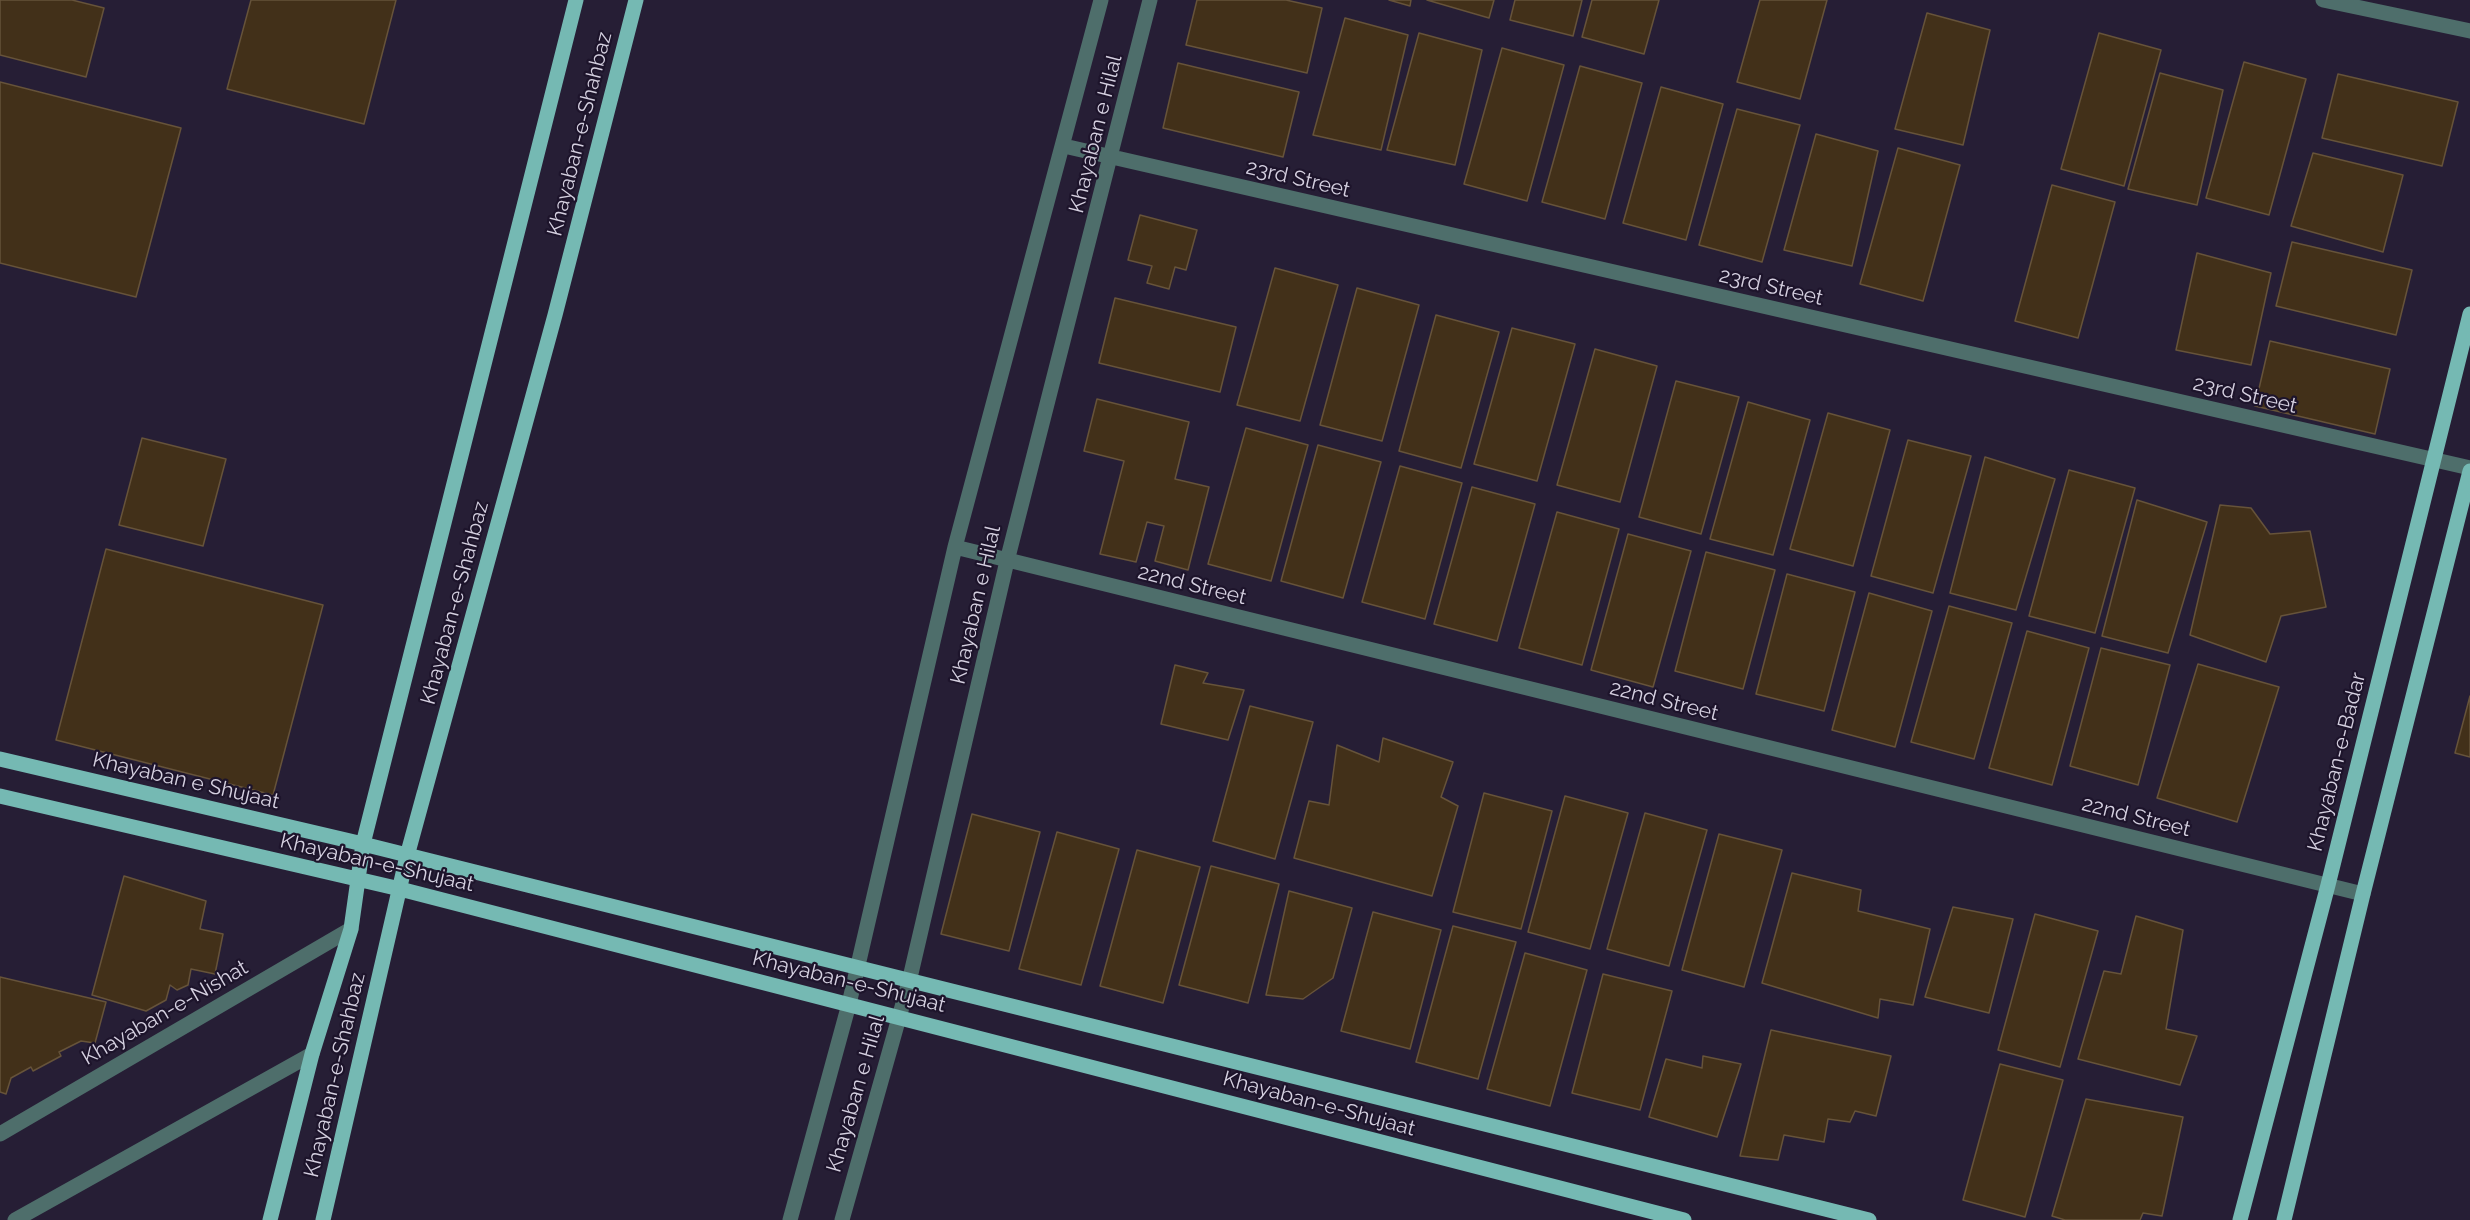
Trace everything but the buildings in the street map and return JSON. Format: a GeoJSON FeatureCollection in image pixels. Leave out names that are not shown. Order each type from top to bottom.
{"type":"FeatureCollection","features":[{"type":"Feature","properties":{"kind":"main road","name":"Khayaban-e-Shahbaz"},"geometry":{"type":"LineString","coordinates":[[270,1220],[312,1054],[351,929],[363,844],[576,0]]}},
{"type":"Feature","properties":{"kind":"main road","name":"Khayaban-e-Shahbaz"},"geometry":{"type":"LineString","coordinates":[[323,1220],[407,856],[555,315],[636,0]]}},
{"type":"Feature","properties":{"kind":"main road","name":"Khayaban-e-Badar"},"geometry":{"type":"LineString","coordinates":[[2240,1220],[2328,885],[2470,314]]}},
{"type":"Feature","properties":{"kind":"main road"},"geometry":{"type":"LineString","coordinates":[[2284,1220],[2470,470]]}},
{"type":"Feature","properties":{"kind":"main road","name":"Khayaban e Shujaat"},"geometry":{"type":"LineString","coordinates":[[0,759],[363,844]]}},
{"type":"Feature","properties":{"kind":"main road","name":"Khayaban-e-Shujaat"},"geometry":{"type":"LineString","coordinates":[[0,796],[399,889],[1684,1220]]}},
{"type":"Feature","properties":{"kind":"main road","name":"Khayaban-e-Shujaat"},"geometry":{"type":"LineString","coordinates":[[363,844],[1869,1220]]}},
{"type":"Feature","properties":{"kind":"street","name":"Khayaban e Hilal"},"geometry":{"type":"LineString","coordinates":[[790,1220],[849,1004],[955,547],[1064,146],[1101,0]]}},
{"type":"Feature","properties":{"kind":"street","name":"Khayaban e Hilal"},"geometry":{"type":"LineString","coordinates":[[842,1220],[909,982],[1007,561],[1112,158],[1150,0]]}},
{"type":"Feature","properties":{"kind":"street"},"geometry":{"type":"LineString","coordinates":[[2323,0],[2470,31]]}},
{"type":"Feature","properties":{"kind":"street","name":"23rd Street"},"geometry":{"type":"LineString","coordinates":[[1064,146],[2434,459],[2470,470]]}},
{"type":"Feature","properties":{"kind":"street","name":"22nd Street"},"geometry":{"type":"LineString","coordinates":[[955,547],[2363,894]]}},
{"type":"Feature","properties":{"kind":"street","name":"Khayaban-e-Nishat"},"geometry":{"type":"LineString","coordinates":[[0,1134],[351,929]]}},
{"type":"Feature","properties":{"kind":"street"},"geometry":{"type":"LineString","coordinates":[[15,1220],[312,1054]]}}]}
